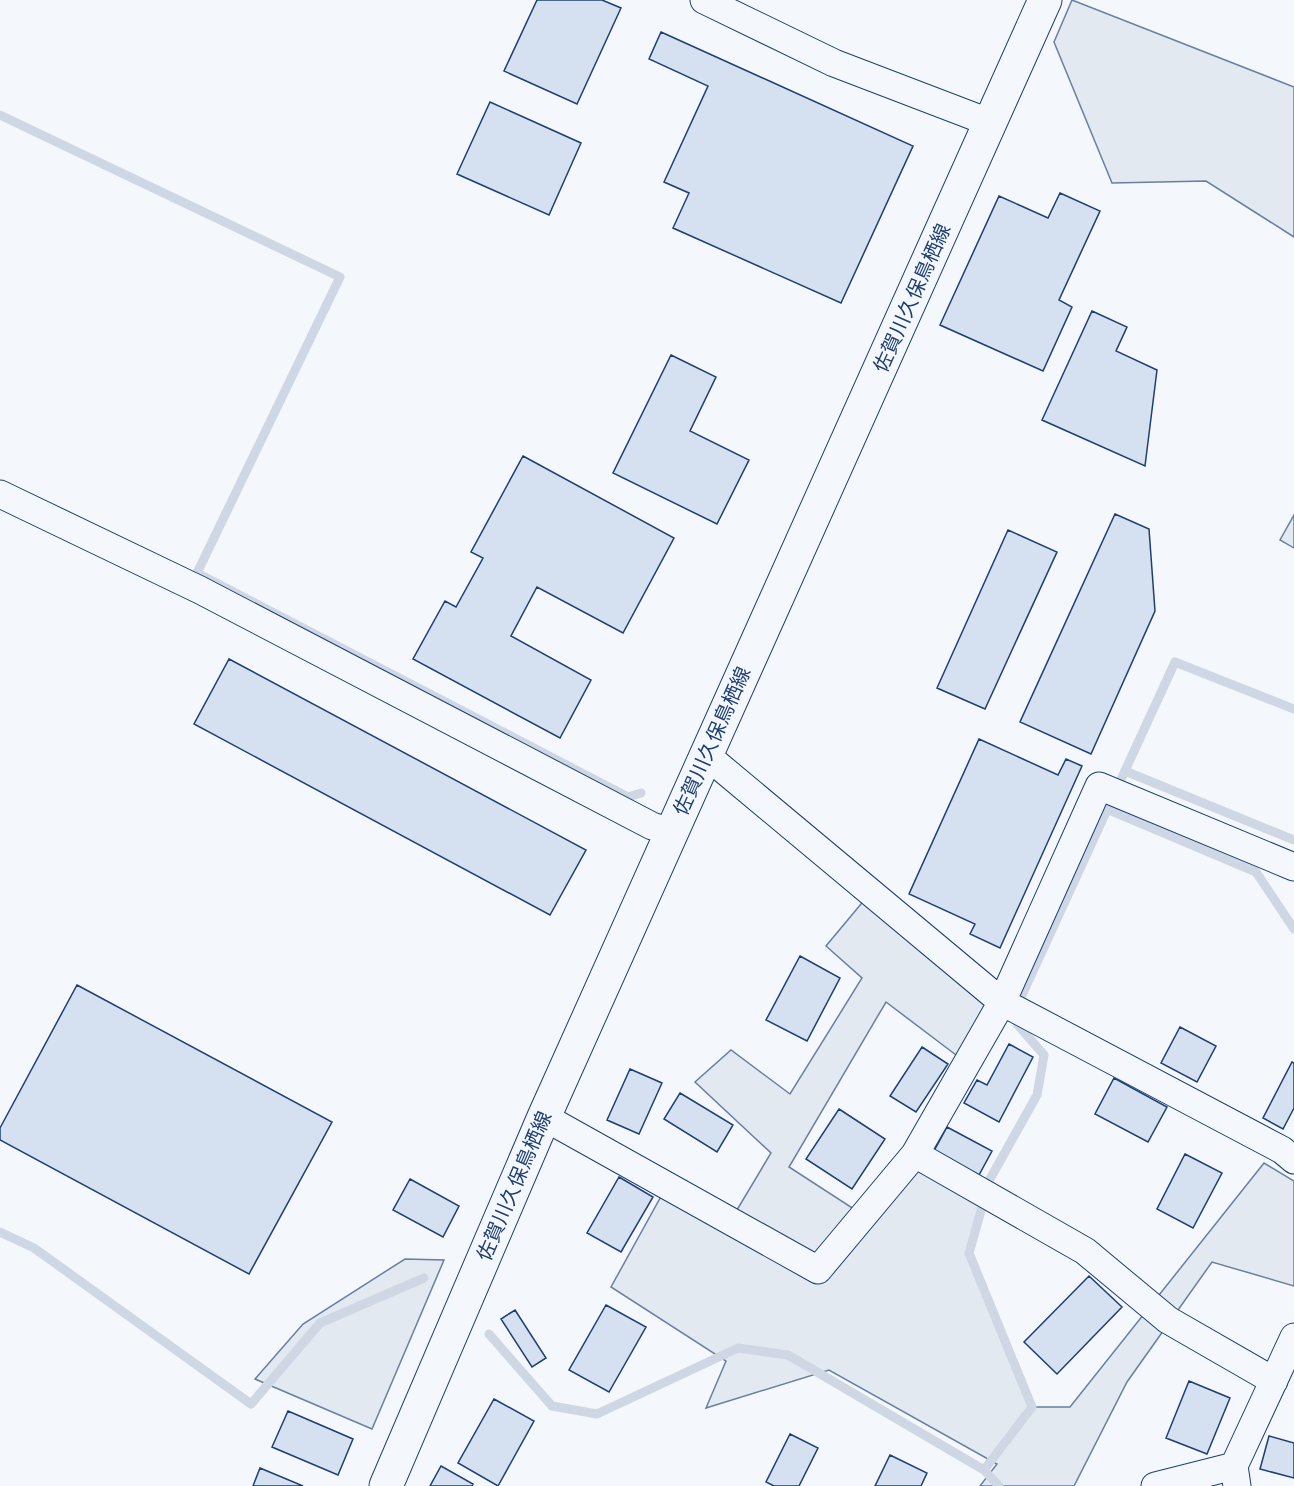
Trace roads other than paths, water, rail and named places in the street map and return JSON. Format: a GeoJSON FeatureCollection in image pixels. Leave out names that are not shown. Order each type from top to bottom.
{"type":"FeatureCollection","features":[{"type":"Feature","properties":{"kind":"main road","name":"佐賀川久保鳥栖線"},"geometry":{"type":"LineString","coordinates":[[386,1486],[544,1117],[1045,0]]}},
{"type":"Feature","properties":{"kind":"street"},"geometry":{"type":"LineString","coordinates":[[704,0],[834,63],[991,123]]}},
{"type":"Feature","properties":{"kind":"street"},"geometry":{"type":"LineString","coordinates":[[0,494],[200,590],[652,826],[671,832]]}},
{"type":"Feature","properties":{"kind":"street"},"geometry":{"type":"LineString","coordinates":[[706,755],[1002,1002],[1282,1150],[1294,1160]]}},
{"type":"Feature","properties":{"kind":"street"},"geometry":{"type":"LineString","coordinates":[[544,1117],[818,1270],[915,1154],[1002,1002],[1013,976],[1111,791],[1294,867]]}},
{"type":"Feature","properties":{"kind":"street"},"geometry":{"type":"LineString","coordinates":[[915,1154],[1085,1251],[1168,1320],[1274,1381]]}},
{"type":"Feature","properties":{"kind":"street"},"geometry":{"type":"LineString","coordinates":[[1155,1486],[1235,1476],[1294,1337]]}},
{"type":"Feature","properties":{"kind":"waterway"},"geometry":{"type":"LineString","coordinates":[[0,115],[340,277],[197,573],[628,797],[641,793]]}},
{"type":"Feature","properties":{"kind":"waterway"},"geometry":{"type":"LineString","coordinates":[[1010,989],[1022,995],[1175,662],[1294,709]]}},
{"type":"Feature","properties":{"kind":"waterway"},"geometry":{"type":"LineString","coordinates":[[1125,771],[1294,840]]}},
{"type":"Feature","properties":{"kind":"waterway"},"geometry":{"type":"LineString","coordinates":[[1107,809],[1256,872],[1294,929]]}},
{"type":"Feature","properties":{"kind":"waterway"},"geometry":{"type":"LineString","coordinates":[[984,1470],[1032,1407],[969,1253],[990,1179],[1037,1095],[1044,1055],[1017,1024]]}},
{"type":"Feature","properties":{"kind":"waterway"},"geometry":{"type":"LineString","coordinates":[[0,1232],[34,1248],[251,1404],[320,1323],[424,1278]]}},
{"type":"Feature","properties":{"kind":"waterway"},"geometry":{"type":"LineString","coordinates":[[489,1334],[552,1406],[597,1414],[738,1348],[788,1355],[984,1470],[999,1486]]}}]}
